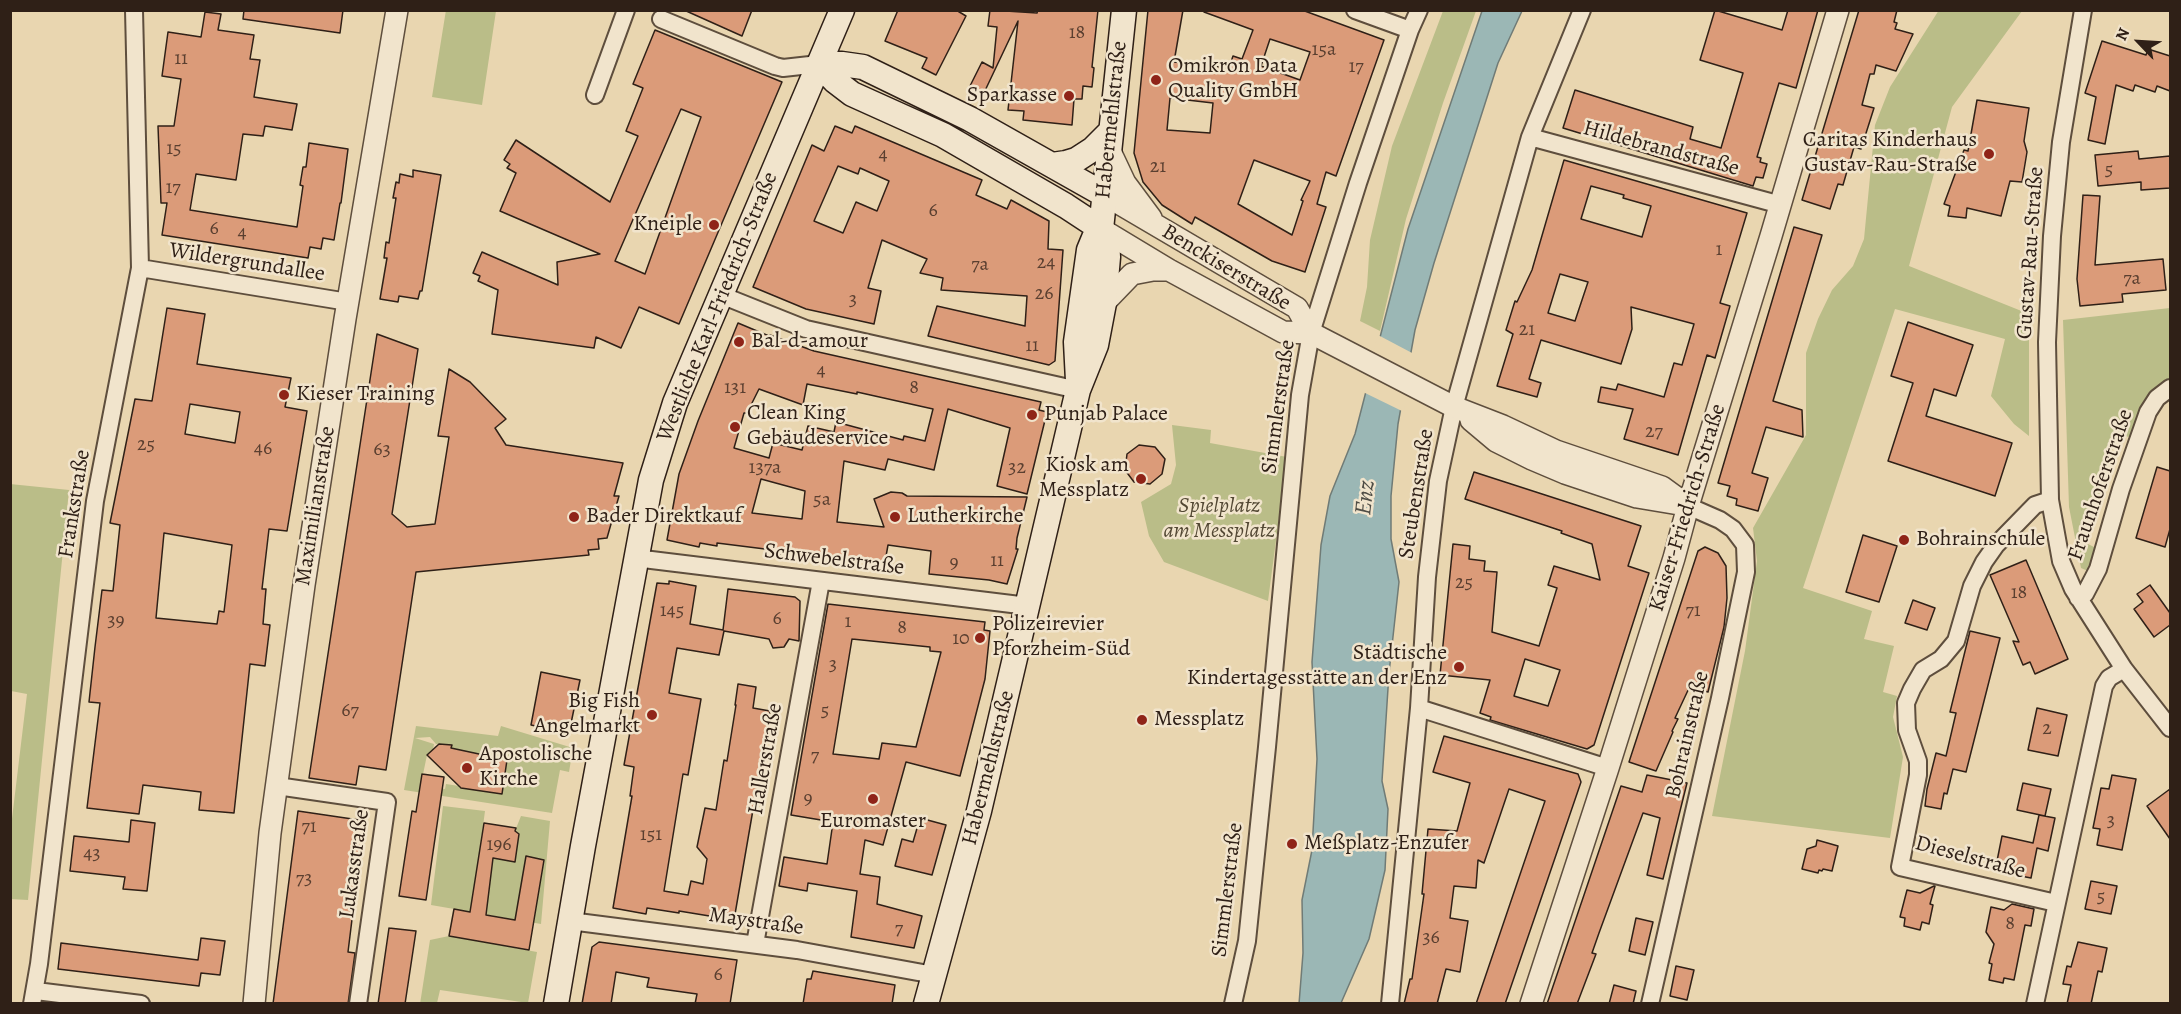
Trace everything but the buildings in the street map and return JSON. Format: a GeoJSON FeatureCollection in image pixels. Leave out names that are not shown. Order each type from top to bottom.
{"type":"FeatureCollection","features":[{"type":"Feature","properties":{"kind":"main road","name":"Westliche Karl-Friedrich-Straße"},"geometry":{"type":"LineString","coordinates":[[556,1004],[635,558],[651,480],[675,403],[842,10]]}},
{"type":"Feature","properties":{"kind":"main road","name":"Habermehlstraße"},"geometry":{"type":"LineString","coordinates":[[926,1004],[979,811],[1078,390],[1096,345],[1104,303],[1108,257],[1107,241],[1101,229],[1124,10]]}},
{"type":"Feature","properties":{"kind":"main road","name":"Benckiserstraße"},"geometry":{"type":"LineString","coordinates":[[819,64],[863,67],[970,118],[1104,194]]}},
{"type":"Feature","properties":{"kind":"main road","name":"Benckiserstraße"},"geometry":{"type":"LineString","coordinates":[[819,64],[835,81],[852,94],[943,135],[1066,206],[1101,229]]}},
{"type":"Feature","properties":{"kind":"main road"},"geometry":{"type":"LineString","coordinates":[[1052,165],[1076,160],[1110,140]]}},
{"type":"Feature","properties":{"kind":"main road","name":"Habermehlstraße"},"geometry":{"type":"LineString","coordinates":[[1078,390],[1076,342],[1089,250],[1101,229]]}},
{"type":"Feature","properties":{"kind":"street","name":"Frankstraße"},"geometry":{"type":"LineString","coordinates":[[34,997],[95,501],[140,268],[134,10]]}},
{"type":"Feature","properties":{"kind":"street","name":"Maximilianstraße"},"geometry":{"type":"LineString","coordinates":[[254,1004],[270,833],[304,585],[397,10]]}},
{"type":"Feature","properties":{"kind":"street"},"geometry":{"type":"LineString","coordinates":[[595,95],[626,10]]}},
{"type":"Feature","properties":{"kind":"street"},"geometry":{"type":"LineString","coordinates":[[1355,10],[1410,30]]}},
{"type":"Feature","properties":{"kind":"street","name":"Simmlerstraße"},"geometry":{"type":"LineString","coordinates":[[1233,1004],[1247,941],[1300,395],[1311,333],[1358,183],[1410,30],[1419,10]]}},
{"type":"Feature","properties":{"kind":"street","name":"Steubenstraße"},"geometry":{"type":"LineString","coordinates":[[1390,1004],[1419,708],[1427,578],[1445,403],[1530,137],[1582,10]]}},
{"type":"Feature","properties":{"kind":"street","name":"Kaiser-Friedrich-Straße"},"geometry":{"type":"LineString","coordinates":[[1531,1004],[1674,558],[1838,10]]}},
{"type":"Feature","properties":{"kind":"street","name":"Gustav-Rau-Straße"},"geometry":{"type":"LineString","coordinates":[[2083,10],[2061,142],[2052,236],[2047,342],[2050,500],[2061,561],[2078,598],[2124,669],[2170,728]]}},
{"type":"Feature","properties":{"kind":"street"},"geometry":{"type":"LineString","coordinates":[[661,19],[775,66],[783,68],[819,64]]}},
{"type":"Feature","properties":{"kind":"street","name":"Hildebrandstraße"},"geometry":{"type":"LineString","coordinates":[[1530,137],[1781,205]]}},
{"type":"Feature","properties":{"kind":"street"},"geometry":{"type":"LineString","coordinates":[[1110,140],[1125,183],[1159,228]]}},
{"type":"Feature","properties":{"kind":"street","name":"Benckiserstraße"},"geometry":{"type":"LineString","coordinates":[[1104,194],[1297,308],[1311,333]]}},
{"type":"Feature","properties":{"kind":"street","name":"Benckiserstraße"},"geometry":{"type":"LineString","coordinates":[[1101,229],[1168,270],[1283,332],[1311,333]]}},
{"type":"Feature","properties":{"kind":"street","name":"Wildergrundallee"},"geometry":{"type":"LineString","coordinates":[[140,268],[348,302]]}},
{"type":"Feature","properties":{"kind":"street"},"geometry":{"type":"LineString","coordinates":[[1104,303],[1132,274],[1168,270]]}},
{"type":"Feature","properties":{"kind":"street"},"geometry":{"type":"LineString","coordinates":[[721,295],[806,329],[1078,390]]}},
{"type":"Feature","properties":{"kind":"street"},"geometry":{"type":"LineString","coordinates":[[1311,333],[1445,403],[1496,441],[1532,459],[1565,473],[1637,497],[1688,506]]}},
{"type":"Feature","properties":{"kind":"street","name":"Fraunhoferstraße"},"geometry":{"type":"LineString","coordinates":[[2078,598],[2085,594],[2098,569],[2121,489],[2148,412],[2157,398],[2170,388]]}},
{"type":"Feature","properties":{"kind":"street","name":"Dieselstraße"},"geometry":{"type":"LineString","coordinates":[[2050,500],[2035,505],[1996,545],[1972,586],[1956,641],[1941,659],[1923,670],[1906,703],[1907,730],[1918,761],[1918,775],[1900,867],[2056,903]]}},
{"type":"Feature","properties":{"kind":"street","name":"Bohrainstraße"},"geometry":{"type":"LineString","coordinates":[[1650,1004],[1720,698],[1746,572],[1745,545],[1733,529],[1720,520],[1688,506]]}},
{"type":"Feature","properties":{"kind":"street","name":"Schwebelstraße"},"geometry":{"type":"LineString","coordinates":[[635,558],[1028,606]]}},
{"type":"Feature","properties":{"kind":"street","name":"Hallerstraße"},"geometry":{"type":"LineString","coordinates":[[755,944],[821,581]]}},
{"type":"Feature","properties":{"kind":"street"},"geometry":{"type":"LineString","coordinates":[[2035,1004],[2104,686],[2109,678],[2124,669]]}},
{"type":"Feature","properties":{"kind":"street"},"geometry":{"type":"LineString","coordinates":[[1419,708],[1608,768]]}},
{"type":"Feature","properties":{"kind":"street","name":"Lukasstraße"},"geometry":{"type":"LineString","coordinates":[[278,786],[387,802],[358,1004]]}},
{"type":"Feature","properties":{"kind":"street","name":"Maystraße"},"geometry":{"type":"LineString","coordinates":[[570,921],[755,944],[934,975]]}},
{"type":"Feature","properties":{"kind":"street"},"geometry":{"type":"LineString","coordinates":[[34,997],[141,1004]]}},
{"type":"Feature","properties":{"kind":"green space"},"geometry":{"type":"Polygon","coordinates":[[[446,10],[496,11],[482,105],[432,97],[446,10]]]}},
{"type":"Feature","properties":{"kind":"green space"},"geometry":{"type":"Polygon","coordinates":[[[1939,10],[2022,11],[1952,107],[1909,266],[2029,314],[2029,436],[2014,424],[1991,396],[2005,339],[1895,309],[1803,588],[1872,611],[1864,639],[1894,646],[1883,692],[1897,696],[1893,717],[1903,757],[1890,838],[1712,816],[1745,651],[1757,561],[1753,528],[1806,435],[1806,353],[1818,319],[1832,290],[1853,266],[1864,239],[1875,125],[1890,87],[1939,10]]]}},
{"type":"Feature","properties":{"kind":"green space"},"geometry":{"type":"Polygon","coordinates":[[[1443,11],[1476,11],[1443,103],[1406,219],[1380,331],[1360,321],[1367,287],[1370,240],[1392,146],[1443,11]]]}},
{"type":"Feature","properties":{"kind":"green space"},"geometry":{"type":"Polygon","coordinates":[[[2170,308],[2170,379],[2153,391],[2133,438],[2117,434],[2086,543],[2100,550],[2088,571],[2081,568],[2069,507],[2063,320],[2170,308]]]}},
{"type":"Feature","properties":{"kind":"green space","name":"Spielplatz am Messplatz"},"geometry":{"type":"Polygon","coordinates":[[[1172,425],[1211,430],[1210,443],[1287,457],[1268,601],[1164,562],[1149,536],[1141,502],[1171,484],[1176,465],[1172,425]]]}},
{"type":"Feature","properties":{"kind":"green space"},"geometry":{"type":"Polygon","coordinates":[[[10,484],[69,490],[28,900],[10,899],[11,827],[27,694],[11,691],[10,484]]]}},
{"type":"Feature","properties":{"kind":"green space"},"geometry":{"type":"Polygon","coordinates":[[[416,726],[498,736],[501,726],[573,748],[569,772],[560,770],[552,813],[404,790],[416,726]],[[430,737],[415,738],[434,744],[432,755],[430,753],[427,755],[421,784],[445,789],[446,784],[459,786],[459,788],[461,786],[472,788],[472,790],[474,788],[485,790],[485,792],[487,790],[501,793],[504,786],[500,783],[505,759],[451,752],[451,745],[436,744],[430,737]]]}},
{"type":"Feature","properties":{"kind":"green space"},"geometry":{"type":"Polygon","coordinates":[[[443,806],[485,811],[479,856],[510,861],[519,834],[515,831],[521,816],[550,821],[541,924],[431,905],[443,806]]]}},
{"type":"Feature","properties":{"kind":"green space"},"geometry":{"type":"Polygon","coordinates":[[[449,936],[537,952],[528,1003],[440,990],[437,1003],[420,1004],[430,940],[449,936]]]}},
{"type":"Feature","properties":{"kind":"water","name":"Enz"},"geometry":{"type":"Polygon","coordinates":[[[1482,11],[1522,11],[1498,63],[1434,263],[1415,330],[1398,424],[1391,496],[1391,539],[1399,582],[1389,673],[1382,781],[1388,809],[1385,870],[1369,939],[1341,1003],[1299,1004],[1303,953],[1302,900],[1312,850],[1317,759],[1312,662],[1321,545],[1330,496],[1355,434],[1408,229],[1482,11]]]}},
{"type":"Feature","properties":{"kind":"pier"},"geometry":{"type":"Polygon","coordinates":[[[1378,335],[1414,354],[1404,412],[1363,392],[1378,335]]]}},
{"type":"Feature","properties":{"kind":"place","name":"Omikron Data Quality GmbH"},"geometry":{"type":"Point","coordinates":[1156,80]}},
{"type":"Feature","properties":{"kind":"place","name":"Sparkasse"},"geometry":{"type":"Point","coordinates":[1069,96]}},
{"type":"Feature","properties":{"kind":"place","name":"Caritas Kinderhaus Gustav-Rau-Straße"},"geometry":{"type":"Point","coordinates":[1989,154]}},
{"type":"Feature","properties":{"kind":"place","name":"Kneiple"},"geometry":{"type":"Point","coordinates":[714,225]}},
{"type":"Feature","properties":{"kind":"place","name":"Bal-d-amour"},"geometry":{"type":"Point","coordinates":[739,342]}},
{"type":"Feature","properties":{"kind":"place","name":"Kieser Training"},"geometry":{"type":"Point","coordinates":[284,395]}},
{"type":"Feature","properties":{"kind":"place","name":"Punjab Palace"},"geometry":{"type":"Point","coordinates":[1032,415]}},
{"type":"Feature","properties":{"kind":"place","name":"Clean King Gebäudeservice"},"geometry":{"type":"Point","coordinates":[735,427]}},
{"type":"Feature","properties":{"kind":"place","name":"Kiosk am Messplatz"},"geometry":{"type":"Point","coordinates":[1141,479]}},
{"type":"Feature","properties":{"kind":"place","name":"Bader Direktkauf"},"geometry":{"type":"Point","coordinates":[574,517]}},
{"type":"Feature","properties":{"kind":"place","name":"Lutherkirche"},"geometry":{"type":"Point","coordinates":[895,517]}},
{"type":"Feature","properties":{"kind":"place","name":"Bohrainschule"},"geometry":{"type":"Point","coordinates":[1904,540]}},
{"type":"Feature","properties":{"kind":"place","name":"Polizeirevier Pforzheim-Süd"},"geometry":{"type":"Point","coordinates":[980,638]}},
{"type":"Feature","properties":{"kind":"place","name":"Städtische Kindertagesstätte an der Enz"},"geometry":{"type":"Point","coordinates":[1459,667]}},
{"type":"Feature","properties":{"kind":"place","name":"Big Fish Angelmarkt"},"geometry":{"type":"Point","coordinates":[652,715]}},
{"type":"Feature","properties":{"kind":"place","name":"Messplatz"},"geometry":{"type":"Point","coordinates":[1142,720]}},
{"type":"Feature","properties":{"kind":"place","name":"Apostolische Kirche"},"geometry":{"type":"Point","coordinates":[467,768]}},
{"type":"Feature","properties":{"kind":"place","name":"Euromaster"},"geometry":{"type":"Point","coordinates":[873,799]}},
{"type":"Feature","properties":{"kind":"place","name":"Meßplatz-Enzufer"},"geometry":{"type":"Point","coordinates":[1292,844]}}]}
